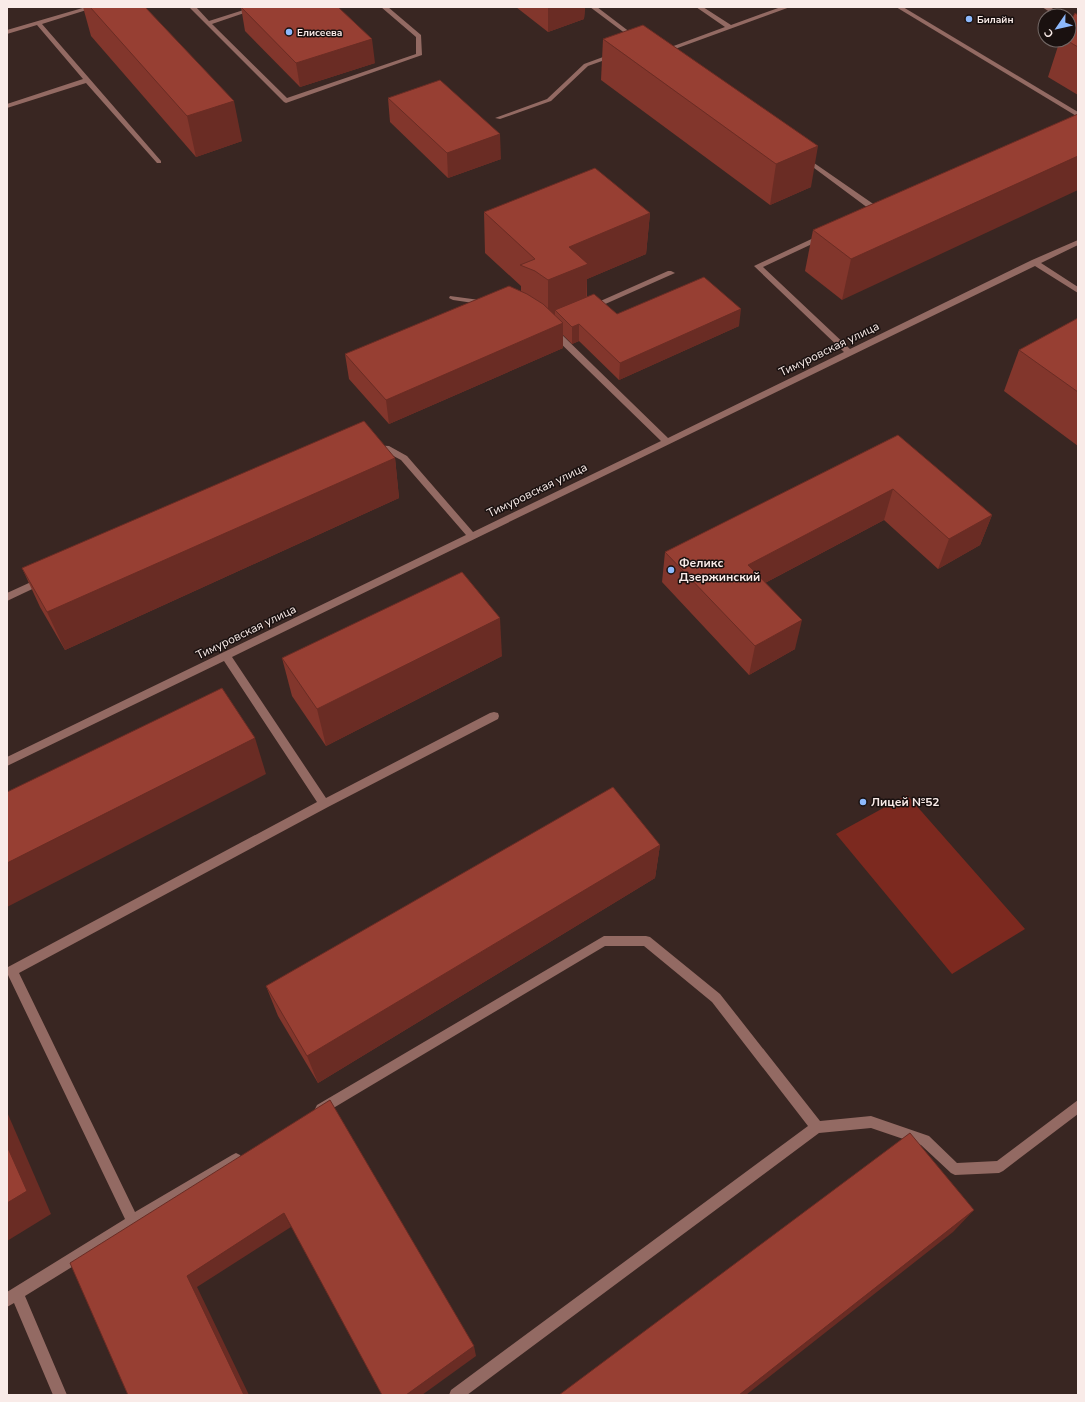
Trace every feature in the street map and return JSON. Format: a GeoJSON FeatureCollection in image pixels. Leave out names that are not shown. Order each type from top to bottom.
{"type":"FeatureCollection","features":[{"type":"Feature","properties":{"kind":"street"},"geometry":{"type":"LineString","coordinates":[[7,32],[94,7]]}},
{"type":"Feature","properties":{"kind":"street"},"geometry":{"type":"LineString","coordinates":[[192,7],[286,101],[419,56],[418,36],[384,7]]}},
{"type":"Feature","properties":{"kind":"street"},"geometry":{"type":"LineString","coordinates":[[208,23],[259,7]]}},
{"type":"Feature","properties":{"kind":"street"},"geometry":{"type":"LineString","coordinates":[[593,7],[643,44]]}},
{"type":"Feature","properties":{"kind":"street"},"geometry":{"type":"LineString","coordinates":[[699,7],[729,27]]}},
{"type":"Feature","properties":{"kind":"street"},"geometry":{"type":"LineString","coordinates":[[659,54],[729,27],[787,7]]}},
{"type":"Feature","properties":{"kind":"street"},"geometry":{"type":"LineString","coordinates":[[899,7],[1078,115]]}},
{"type":"Feature","properties":{"kind":"street"},"geometry":{"type":"LineString","coordinates":[[38,24],[159,162]]}},
{"type":"Feature","properties":{"kind":"street"},"geometry":{"type":"LineString","coordinates":[[498,118],[550,100],[586,66],[622,52]]}},
{"type":"Feature","properties":{"kind":"street"},"geometry":{"type":"LineString","coordinates":[[7,106],[88,80]]}},
{"type":"Feature","properties":{"kind":"street"},"geometry":{"type":"LineString","coordinates":[[798,153],[880,212]]}},
{"type":"Feature","properties":{"kind":"street"},"geometry":{"type":"LineString","coordinates":[[830,234],[758,266],[849,352]]}},
{"type":"Feature","properties":{"kind":"street","name":"Тимуровская улица"},"geometry":{"type":"LineString","coordinates":[[7,762],[471,535],[1078,242]]}},
{"type":"Feature","properties":{"kind":"street"},"geometry":{"type":"LineString","coordinates":[[1035,262],[1078,291]]}},
{"type":"Feature","properties":{"kind":"street"},"geometry":{"type":"LineString","coordinates":[[584,311],[671,273]]}},
{"type":"Feature","properties":{"kind":"street"},"geometry":{"type":"LineString","coordinates":[[453,298],[495,305]]}},
{"type":"Feature","properties":{"kind":"street"},"geometry":{"type":"LineString","coordinates":[[555,323],[547,326],[666,441]]}},
{"type":"Feature","properties":{"kind":"street"},"geometry":{"type":"LineString","coordinates":[[365,446],[386,448],[404,458],[471,535]]}},
{"type":"Feature","properties":{"kind":"street"},"geometry":{"type":"LineString","coordinates":[[7,597],[51,578]]}},
{"type":"Feature","properties":{"kind":"street"},"geometry":{"type":"LineString","coordinates":[[226,656],[324,804]]}},
{"type":"Feature","properties":{"kind":"street"},"geometry":{"type":"LineString","coordinates":[[133,1221],[12,971],[324,804],[494,716]]}},
{"type":"Feature","properties":{"kind":"street"},"geometry":{"type":"LineString","coordinates":[[310,1115],[604,941],[646,941],[716,998],[817,1127]]}},
{"type":"Feature","properties":{"kind":"street"},"geometry":{"type":"LineString","coordinates":[[456,1395],[817,1127],[871,1122],[925,1140],[955,1169],[999,1167],[1078,1106]]}},
{"type":"Feature","properties":{"kind":"street"},"geometry":{"type":"LineString","coordinates":[[60,1395],[12,1297],[133,1221],[249,1152]]}},
{"type":"Feature","properties":{"kind":"shaded area"},"geometry":{"type":"Polygon","coordinates":[[[907,795],[1025,929],[952,974],[836,834],[907,795]]]}},
{"type":"Feature","properties":{"kind":"building"},"geometry":{"type":"Polygon","coordinates":[[[90,7],[145,7],[234,101],[187,116],[90,7]]]}},
{"type":"Feature","properties":{"kind":"building"},"geometry":{"type":"Polygon","coordinates":[[[241,7],[338,7],[372,39],[296,63],[241,7]]]}},
{"type":"Feature","properties":{"kind":"building"},"geometry":{"type":"Polygon","coordinates":[[[1077,14],[1078,15],[1077,46],[1077,14]]]}},
{"type":"Feature","properties":{"kind":"building"},"geometry":{"type":"Polygon","coordinates":[[[643,25],[818,146],[776,164],[603,39],[643,25]]]}},
{"type":"Feature","properties":{"kind":"building"},"geometry":{"type":"Polygon","coordinates":[[[440,80],[500,134],[447,153],[388,98],[440,80]]]}},
{"type":"Feature","properties":{"kind":"building"},"geometry":{"type":"Polygon","coordinates":[[[1078,114],[1078,156],[851,259],[813,230],[1078,114]]]}},
{"type":"Feature","properties":{"kind":"building"},"geometry":{"type":"Polygon","coordinates":[[[595,168],[650,213],[569,247],[588,264],[548,280],[535,271],[520,265],[535,259],[484,212],[595,168]]]}},
{"type":"Feature","properties":{"kind":"building"},"geometry":{"type":"Polygon","coordinates":[[[704,277],[741,309],[620,363],[579,324],[572,327],[555,310],[594,294],[617,314],[704,277]]]}},
{"type":"Feature","properties":{"kind":"building"},"geometry":{"type":"Polygon","coordinates":[[[509,286],[527,294],[543,304],[563,323],[386,400],[345,354],[509,286]]]}},
{"type":"Feature","properties":{"kind":"building"},"geometry":{"type":"Polygon","coordinates":[[[1078,318],[1078,392],[1019,350],[1078,318]]]}},
{"type":"Feature","properties":{"kind":"building"},"geometry":{"type":"Polygon","coordinates":[[[364,421],[395,458],[47,612],[22,568],[364,421]]]}},
{"type":"Feature","properties":{"kind":"building"},"geometry":{"type":"Polygon","coordinates":[[[898,435],[992,515],[949,539],[893,489],[748,565],[802,620],[755,646],[665,552],[898,435]]]}},
{"type":"Feature","properties":{"kind":"building"},"geometry":{"type":"Polygon","coordinates":[[[462,572],[500,618],[317,709],[282,658],[462,572]]]}},
{"type":"Feature","properties":{"kind":"building"},"geometry":{"type":"Polygon","coordinates":[[[222,688],[255,738],[7,863],[7,792],[222,688]]]}},
{"type":"Feature","properties":{"kind":"building"},"geometry":{"type":"Polygon","coordinates":[[[613,787],[660,845],[307,1056],[266,986],[613,787]]]}},
{"type":"Feature","properties":{"kind":"building"},"geometry":{"type":"Polygon","coordinates":[[[330,1100],[474,1346],[406,1395],[382,1395],[284,1213],[187,1276],[244,1395],[128,1395],[70,1263],[330,1100]]]}},
{"type":"Feature","properties":{"kind":"building"},"geometry":{"type":"Polygon","coordinates":[[[910,1133],[974,1210],[739,1395],[559,1395],[910,1133]]]}},
{"type":"Feature","properties":{"kind":"building"},"geometry":{"type":"Polygon","coordinates":[[[7,1146],[27,1191],[7,1203],[7,1146]]]}},
{"type":"Feature","properties":{"kind":"place","name":"Билайн"},"geometry":{"type":"Point","coordinates":[969,19]}},
{"type":"Feature","properties":{"kind":"place","name":"Елисеева"},"geometry":{"type":"Point","coordinates":[289,32]}},
{"type":"Feature","properties":{"kind":"place","name":"Феликс Дзержинский"},"geometry":{"type":"Point","coordinates":[671,570]}},
{"type":"Feature","properties":{"kind":"place","name":"Лицей №52"},"geometry":{"type":"Point","coordinates":[863,802]}}]}
